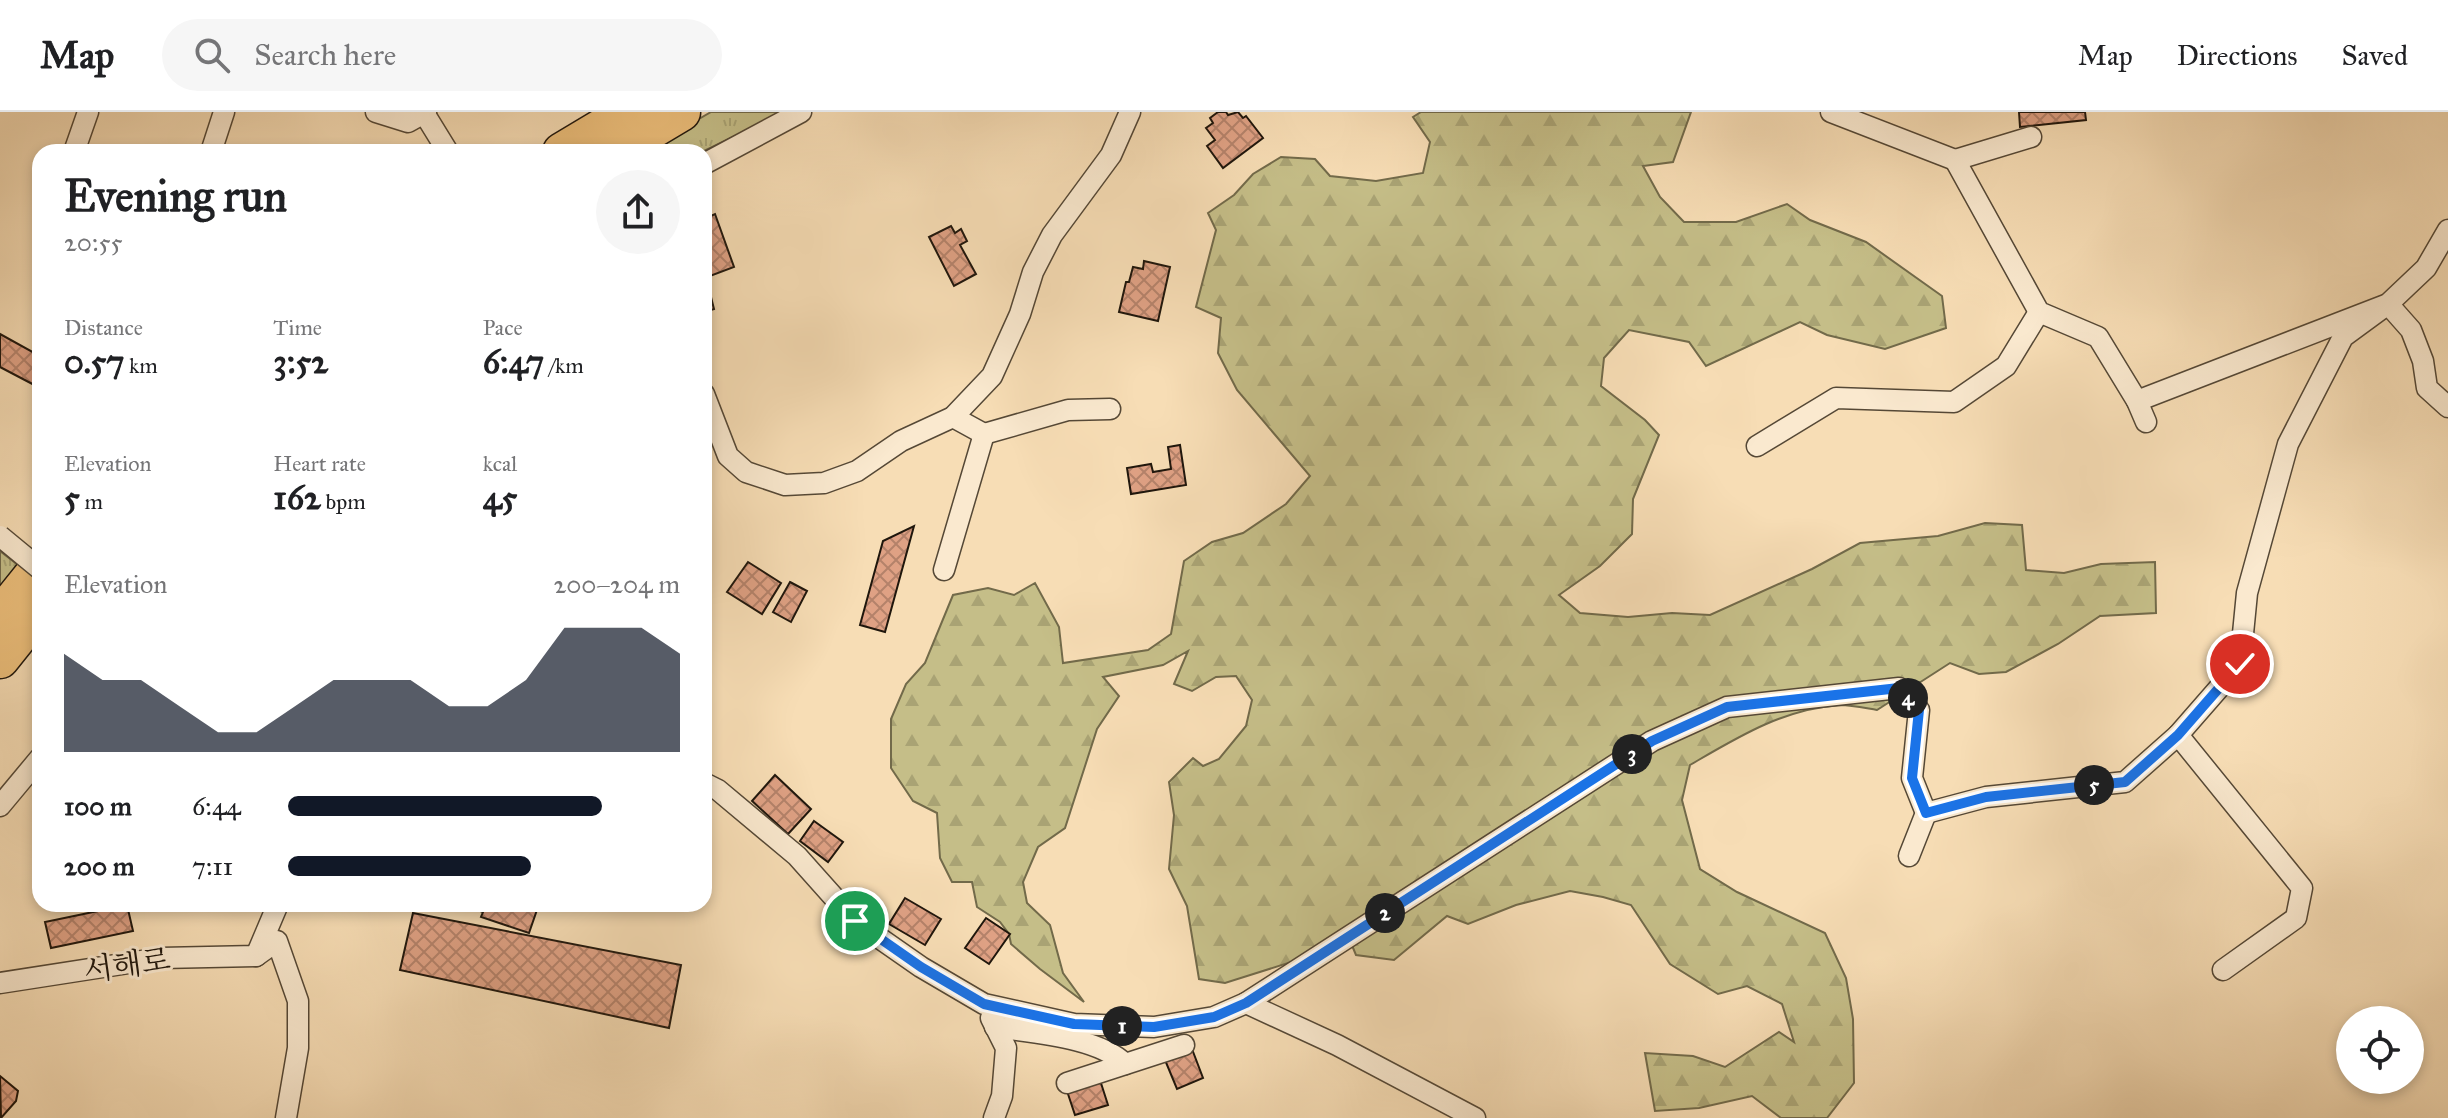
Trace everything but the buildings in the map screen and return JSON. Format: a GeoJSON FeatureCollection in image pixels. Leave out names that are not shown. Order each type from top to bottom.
{"type":"FeatureCollection","features":[{"type":"Feature","properties":{"kind":"highway"},"geometry":{"type":"LineString","coordinates":[[575,144],[629,112]]}},
{"type":"Feature","properties":{"kind":"highway"},"geometry":{"type":"LineString","coordinates":[[627,144],[681,112]]}},
{"type":"Feature","properties":{"kind":"highway"},"geometry":{"type":"LineString","coordinates":[[0,617],[32,578]]}},
{"type":"Feature","properties":{"kind":"highway"},"geometry":{"type":"LineString","coordinates":[[0,659],[32,619]]}},
{"type":"Feature","properties":{"kind":"street"},"geometry":{"type":"LineString","coordinates":[[77,144],[88,112]]}},
{"type":"Feature","properties":{"kind":"street"},"geometry":{"type":"LineString","coordinates":[[214,144],[224,112]]}},
{"type":"Feature","properties":{"kind":"street"},"geometry":{"type":"LineString","coordinates":[[376,112],[408,122],[425,113],[443,144]]}},
{"type":"Feature","properties":{"kind":"street"},"geometry":{"type":"LineString","coordinates":[[712,160],[801,112]]}},
{"type":"Feature","properties":{"kind":"street"},"geometry":{"type":"LineString","coordinates":[[712,415],[728,456],[746,472],[785,485],[824,483],[857,471],[901,441],[953,417],[992,376],[1020,314],[1033,272],[1052,235],[1111,155],[1130,112]]}},
{"type":"Feature","properties":{"kind":"street"},"geometry":{"type":"LineString","coordinates":[[1831,112],[1955,160],[2039,312],[2098,337],[2137,401],[2146,422]]}},
{"type":"Feature","properties":{"kind":"street"},"geometry":{"type":"LineString","coordinates":[[1955,160],[2031,137]]}},
{"type":"Feature","properties":{"kind":"street"},"geometry":{"type":"LineString","coordinates":[[1926,813],[1986,797],[2125,782],[2178,735],[2240,664],[2247,593],[2288,444],[2343,337],[2388,304],[2426,268],[2448,230]]}},
{"type":"Feature","properties":{"kind":"street"},"geometry":{"type":"LineString","coordinates":[[2137,401],[2388,304]]}},
{"type":"Feature","properties":{"kind":"street"},"geometry":{"type":"LineString","coordinates":[[2388,304],[2411,330],[2423,361],[2427,388],[2448,407]]}},
{"type":"Feature","properties":{"kind":"street"},"geometry":{"type":"LineString","coordinates":[[1757,446],[1836,398],[1954,402],[2006,366],[2039,312]]}},
{"type":"Feature","properties":{"kind":"street"},"geometry":{"type":"LineString","coordinates":[[953,417],[984,434],[1068,410],[1110,409]]}},
{"type":"Feature","properties":{"kind":"street"},"geometry":{"type":"LineString","coordinates":[[944,570],[984,434]]}},
{"type":"Feature","properties":{"kind":"street"},"geometry":{"type":"LineString","coordinates":[[0,536],[32,562]]}},
{"type":"Feature","properties":{"kind":"street"},"geometry":{"type":"LineString","coordinates":[[712,787],[797,856],[855,921],[921,967],[984,1004],[1074,1024],[1154,1027],[1214,1017],[1246,1003],[1652,741],[1727,707],[1899,688],[1919,710],[1912,778],[1926,813],[1909,856]]}},
{"type":"Feature","properties":{"kind":"street"},"geometry":{"type":"LineString","coordinates":[[2178,735],[2302,888],[2296,918],[2223,970]]}},
{"type":"Feature","properties":{"kind":"street"},"geometry":{"type":"LineString","coordinates":[[0,806],[32,768]]}},
{"type":"Feature","properties":{"kind":"street"},"geometry":{"type":"LineString","coordinates":[[256,956],[275,912]]}},
{"type":"Feature","properties":{"kind":"street","name":"서해로"},"geometry":{"type":"LineString","coordinates":[[0,983],[161,958],[256,956],[277,941],[298,1001],[298,1048],[286,1118]]}},
{"type":"Feature","properties":{"kind":"street"},"geometry":{"type":"LineString","coordinates":[[1246,1003],[1337,1045],[1475,1118]]}},
{"type":"Feature","properties":{"kind":"street"},"geometry":{"type":"LineString","coordinates":[[984,1004],[1006,1048],[1002,1096],[994,1118]]}},
{"type":"Feature","properties":{"kind":"street"},"geometry":{"type":"LineString","coordinates":[[995,1027],[1096,1047],[1106,1050],[1125,1064]]}},
{"type":"Feature","properties":{"kind":"street"},"geometry":{"type":"LineString","coordinates":[[1067,1083],[1184,1045]]}},
{"type":"Feature","properties":{"kind":"green space"},"geometry":{"type":"Polygon","coordinates":[[[711,112],[784,112],[712,147],[712,144],[656,144],[711,112]]]}},
{"type":"Feature","properties":{"kind":"green space"},"geometry":{"type":"Polygon","coordinates":[[[1421,112],[1691,112],[1673,162],[1643,166],[1660,197],[1684,222],[1736,222],[1787,204],[1810,220],[1866,242],[1942,296],[1946,328],[1885,349],[1827,335],[1800,322],[1706,366],[1689,342],[1629,330],[1604,358],[1601,386],[1645,420],[1659,435],[1633,499],[1632,534],[1600,566],[1559,595],[1580,613],[1628,617],[1672,613],[1710,615],[1812,569],[1860,543],[1938,536],[1985,523],[2022,525],[2026,570],[2064,573],[2101,564],[2155,562],[2156,613],[2100,616],[2058,644],[2006,672],[1979,674],[1950,663],[1877,710],[1840,705],[1780,718],[1690,765],[1682,800],[1700,869],[1737,892],[1825,933],[1846,978],[1853,1019],[1854,1083],[1827,1118],[1781,1118],[1752,1096],[1699,1108],[1655,1111],[1645,1053],[1693,1056],[1725,1067],[1779,1032],[1794,1042],[1782,1004],[1747,986],[1718,994],[1670,964],[1631,905],[1603,897],[1570,891],[1516,905],[1468,924],[1447,916],[1394,960],[1356,955],[1351,943],[1225,983],[1199,979],[1187,906],[1169,869],[1174,815],[1169,782],[1193,758],[1203,766],[1219,759],[1246,726],[1252,700],[1236,676],[1216,677],[1192,691],[1174,684],[1188,651],[1163,665],[1103,677],[1119,696],[1097,729],[1065,828],[1038,847],[1023,882],[1027,903],[1050,925],[1063,973],[1084,1002],[1011,944],[1009,934],[1000,922],[977,907],[972,882],[952,882],[940,858],[937,813],[913,801],[891,768],[891,719],[906,684],[925,663],[953,595],[988,588],[1014,595],[1035,583],[1059,627],[1063,663],[1148,650],[1171,634],[1184,561],[1212,542],[1243,533],[1286,504],[1310,476],[1237,390],[1218,353],[1221,318],[1196,307],[1216,230],[1208,213],[1234,195],[1253,174],[1281,157],[1315,159],[1330,176],[1376,181],[1423,173],[1430,142],[1413,117],[1421,112]]]}},
{"type":"Feature","properties":{"kind":"green space"},"geometry":{"type":"Polygon","coordinates":[[[0,551],[18,565],[0,587],[0,551]]]}},
{"type":"Feature","properties":{"kind":"route"},"geometry":{"type":"LineString","coordinates":[[855,921],[921,967],[984,1004],[1074,1024],[1154,1027],[1214,1017],[1246,1003],[1652,741],[1727,707],[1899,688],[1919,710],[1912,778],[1926,813],[1986,797],[2125,782],[2178,735],[2240,664]]}}]}
